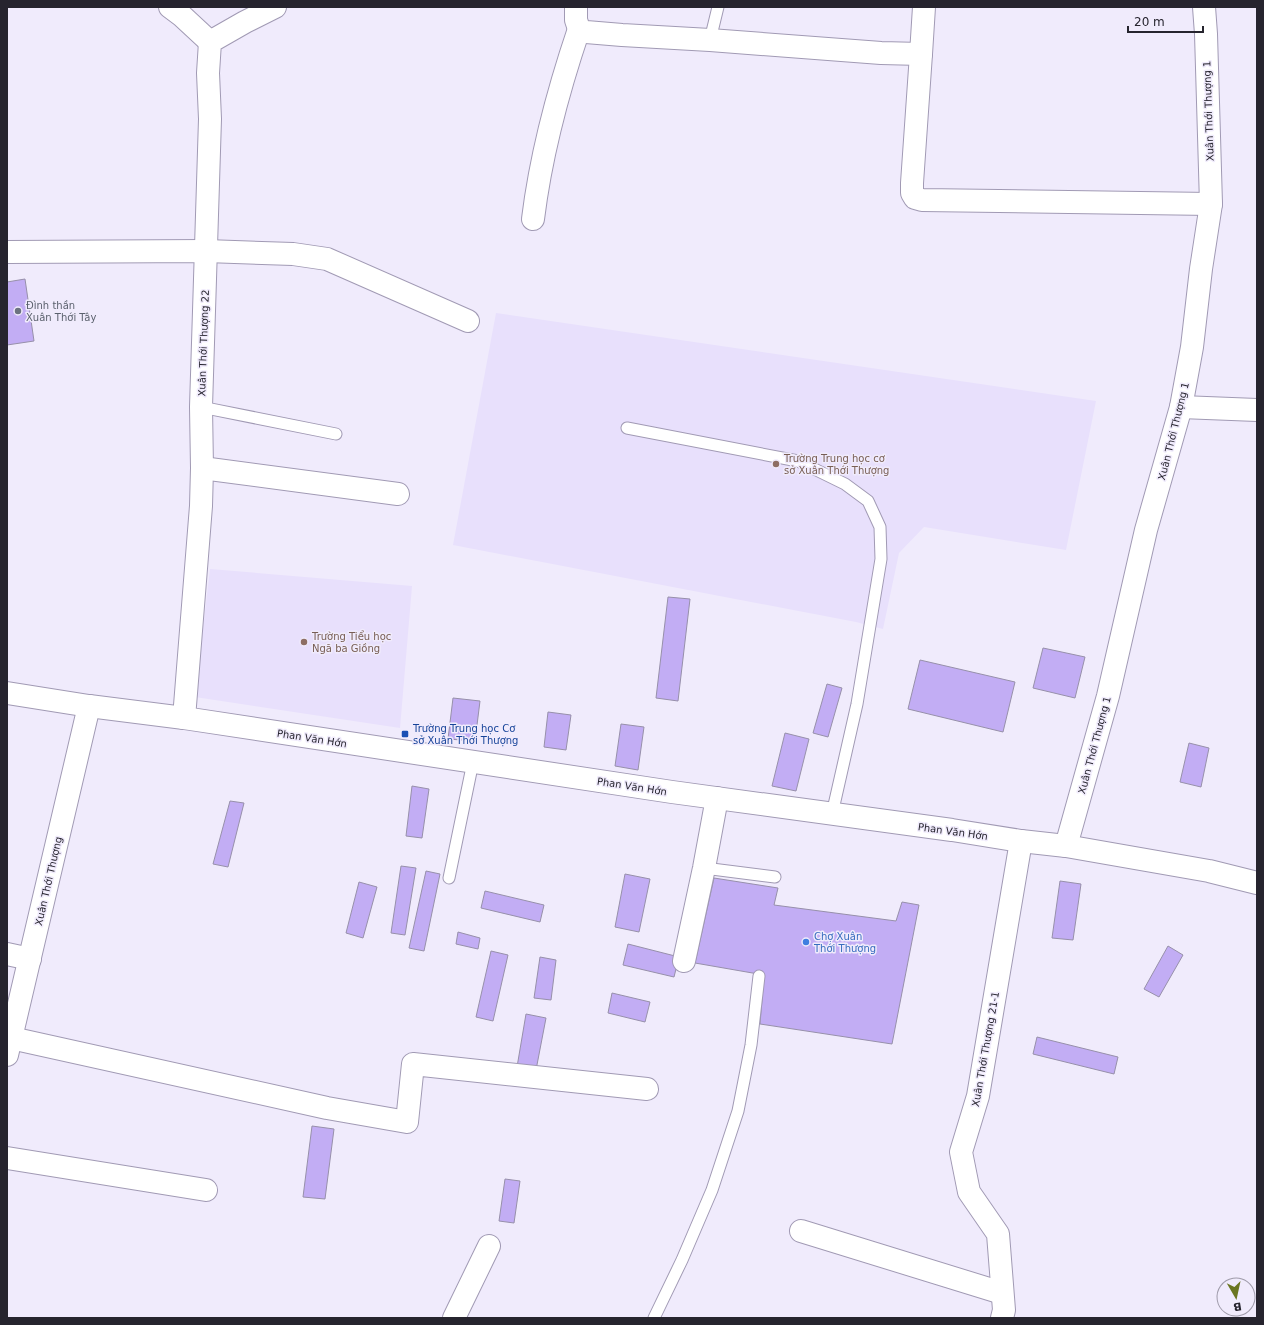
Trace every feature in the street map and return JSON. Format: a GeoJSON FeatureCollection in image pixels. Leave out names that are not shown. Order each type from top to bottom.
{"type":"FeatureCollection","features":[{"type":"Feature","properties":{"kind":"street"},"geometry":{"type":"LineString","coordinates":[[170,7],[210,42],[275,7]]}},
{"type":"Feature","properties":{"kind":"street"},"geometry":{"type":"LineString","coordinates":[[533,219],[538,181],[552,118],[566,66],[579,29],[576,20],[576,7]]}},
{"type":"Feature","properties":{"kind":"street"},"geometry":{"type":"LineString","coordinates":[[924,7],[912,183],[912,193],[915,198],[922,200],[951,202],[1084,201],[1154,204],[1211,204]]}},
{"type":"Feature","properties":{"kind":"street","name":"Xuân Thới Thượng 1"},"geometry":{"type":"LineString","coordinates":[[1066,846],[1108,696],[1146,530],[1181,407],[1192,347],[1201,270],[1211,204],[1204,7]]}},
{"type":"Feature","properties":{"kind":"street"},"geometry":{"type":"LineString","coordinates":[[579,29],[586,32],[622,36],[710,40],[881,53],[921,54]]}},
{"type":"Feature","properties":{"kind":"street","name":"Xuân Thới Thượng 22"},"geometry":{"type":"LineString","coordinates":[[184,718],[201,506],[202,407],[210,119],[208,73],[210,42]]}},
{"type":"Feature","properties":{"kind":"street"},"geometry":{"type":"LineString","coordinates":[[7,252],[206,251],[293,254],[327,259],[468,321]]}},
{"type":"Feature","properties":{"kind":"street"},"geometry":{"type":"LineString","coordinates":[[1181,407],[1257,410]]}},
{"type":"Feature","properties":{"kind":"street"},"geometry":{"type":"LineString","coordinates":[[202,468],[398,494]]}},
{"type":"Feature","properties":{"kind":"street","name":"Phan Văn Hớn"},"geometry":{"type":"LineString","coordinates":[[7,694],[184,718],[717,798],[1066,846],[1209,871],[1257,883]]}},
{"type":"Feature","properties":{"kind":"street","name":"Xuân Thới Thượng"},"geometry":{"type":"LineString","coordinates":[[9,1046],[89,706]]}},
{"type":"Feature","properties":{"kind":"street"},"geometry":{"type":"LineString","coordinates":[[684,961],[717,798]]}},
{"type":"Feature","properties":{"kind":"street","name":"Xuân Thới Thượng 21-1"},"geometry":{"type":"LineString","coordinates":[[1002,1318],[1004,1310],[998,1234],[969,1192],[961,1152],[978,1096],[1021,841]]}},
{"type":"Feature","properties":{"kind":"street"},"geometry":{"type":"LineString","coordinates":[[7,954],[30,959]]}},
{"type":"Feature","properties":{"kind":"street"},"geometry":{"type":"LineString","coordinates":[[9,1046],[327,1108],[407,1122],[413,1064],[647,1089]]}},
{"type":"Feature","properties":{"kind":"street"},"geometry":{"type":"LineString","coordinates":[[7,1158],[206,1190]]}},
{"type":"Feature","properties":{"kind":"street"},"geometry":{"type":"LineString","coordinates":[[801,1231],[1002,1293]]}},
{"type":"Feature","properties":{"kind":"street"},"geometry":{"type":"LineString","coordinates":[[454,1318],[489,1246]]}},
{"type":"Feature","properties":{"kind":"lane"},"geometry":{"type":"LineString","coordinates":[[710,40],[718,7]]}},
{"type":"Feature","properties":{"kind":"lane"},"geometry":{"type":"LineString","coordinates":[[202,407],[336,434]]}},
{"type":"Feature","properties":{"kind":"lane"},"geometry":{"type":"LineString","coordinates":[[628,428],[798,461],[844,484],[868,501],[880,527],[881,559],[858,704],[832,814]]}},
{"type":"Feature","properties":{"kind":"lane"},"geometry":{"type":"LineString","coordinates":[[449,878],[473,762]]}},
{"type":"Feature","properties":{"kind":"lane"},"geometry":{"type":"LineString","coordinates":[[704,868],[775,877]]}},
{"type":"Feature","properties":{"kind":"lane"},"geometry":{"type":"LineString","coordinates":[[654,1318],[682,1260],[712,1190],[738,1111],[751,1045],[759,976]]}},
{"type":"Feature","properties":{"kind":"shaded area","name":"Trường Trung học cơ sở Xuân Thới Thượng"},"geometry":{"type":"Polygon","coordinates":[[[496,313],[1096,401],[1066,550],[924,527],[899,553],[883,629],[856,622],[453,545],[496,313]]]}},
{"type":"Feature","properties":{"kind":"shaded area","name":"Trường Tiểu học Ngã ba Giồng"},"geometry":{"type":"Polygon","coordinates":[[[210,569],[412,586],[400,728],[195,697],[210,569]]]}},
{"type":"Feature","properties":{"kind":"building","name":"Đình thần Xuân Thới Tây"},"geometry":{"type":"Polygon","coordinates":[[[25,279],[34,341],[7,345],[7,282],[25,279]]]}},
{"type":"Feature","properties":{"kind":"building"},"geometry":{"type":"Polygon","coordinates":[[[668,597],[690,599],[678,701],[656,698],[668,597]]]}},
{"type":"Feature","properties":{"kind":"building"},"geometry":{"type":"Polygon","coordinates":[[[1043,648],[1085,657],[1075,698],[1033,688],[1043,648]]]}},
{"type":"Feature","properties":{"kind":"building"},"geometry":{"type":"Polygon","coordinates":[[[920,660],[1015,682],[1003,732],[908,709],[920,660]]]}},
{"type":"Feature","properties":{"kind":"building"},"geometry":{"type":"Polygon","coordinates":[[[827,684],[842,688],[828,737],[813,733],[827,684]]]}},
{"type":"Feature","properties":{"kind":"building"},"geometry":{"type":"Polygon","coordinates":[[[453,698],[480,701],[475,741],[448,739],[453,698]]]}},
{"type":"Feature","properties":{"kind":"building"},"geometry":{"type":"Polygon","coordinates":[[[548,712],[571,715],[566,750],[544,747],[548,712]]]}},
{"type":"Feature","properties":{"kind":"building"},"geometry":{"type":"Polygon","coordinates":[[[621,724],[644,727],[638,770],[615,766],[621,724]]]}},
{"type":"Feature","properties":{"kind":"building"},"geometry":{"type":"Polygon","coordinates":[[[785,733],[809,739],[796,791],[772,786],[785,733]]]}},
{"type":"Feature","properties":{"kind":"building"},"geometry":{"type":"Polygon","coordinates":[[[1189,743],[1209,748],[1201,787],[1180,782],[1189,743]]]}},
{"type":"Feature","properties":{"kind":"building"},"geometry":{"type":"Polygon","coordinates":[[[412,786],[429,789],[422,838],[406,836],[412,786]]]}},
{"type":"Feature","properties":{"kind":"building"},"geometry":{"type":"Polygon","coordinates":[[[230,801],[244,803],[228,867],[213,864],[230,801]]]}},
{"type":"Feature","properties":{"kind":"building"},"geometry":{"type":"Polygon","coordinates":[[[401,866],[416,868],[405,935],[391,933],[401,866]]]}},
{"type":"Feature","properties":{"kind":"building"},"geometry":{"type":"Polygon","coordinates":[[[426,871],[440,874],[424,951],[409,948],[426,871]]]}},
{"type":"Feature","properties":{"kind":"building"},"geometry":{"type":"Polygon","coordinates":[[[625,874],[650,879],[639,932],[615,927],[625,874]]]}},
{"type":"Feature","properties":{"kind":"building","name":"Chợ Xuân Thới Thượng"},"geometry":{"type":"Polygon","coordinates":[[[714,878],[778,888],[774,905],[896,921],[902,902],[919,905],[892,1044],[760,1024],[764,975],[695,963],[714,878]]]}},
{"type":"Feature","properties":{"kind":"building"},"geometry":{"type":"Polygon","coordinates":[[[1060,881],[1081,884],[1073,940],[1052,938],[1060,881]]]}},
{"type":"Feature","properties":{"kind":"building"},"geometry":{"type":"Polygon","coordinates":[[[359,882],[377,887],[363,938],[346,933],[359,882]]]}},
{"type":"Feature","properties":{"kind":"building"},"geometry":{"type":"Polygon","coordinates":[[[485,891],[544,905],[540,922],[481,908],[485,891]]]}},
{"type":"Feature","properties":{"kind":"building"},"geometry":{"type":"Polygon","coordinates":[[[458,932],[480,938],[478,949],[456,944],[458,932]]]}},
{"type":"Feature","properties":{"kind":"building"},"geometry":{"type":"Polygon","coordinates":[[[628,944],[679,957],[674,977],[623,965],[628,944]]]}},
{"type":"Feature","properties":{"kind":"building"},"geometry":{"type":"Polygon","coordinates":[[[1168,946],[1183,955],[1159,997],[1144,989],[1168,946]]]}},
{"type":"Feature","properties":{"kind":"building"},"geometry":{"type":"Polygon","coordinates":[[[491,951],[508,955],[493,1021],[476,1017],[491,951]]]}},
{"type":"Feature","properties":{"kind":"building"},"geometry":{"type":"Polygon","coordinates":[[[540,957],[556,960],[551,1000],[534,998],[540,957]]]}},
{"type":"Feature","properties":{"kind":"building"},"geometry":{"type":"Polygon","coordinates":[[[612,993],[650,1002],[645,1022],[608,1013],[612,993]]]}},
{"type":"Feature","properties":{"kind":"building"},"geometry":{"type":"Polygon","coordinates":[[[526,1014],[546,1018],[536,1070],[517,1067],[526,1014]]]}},
{"type":"Feature","properties":{"kind":"building"},"geometry":{"type":"Polygon","coordinates":[[[1037,1037],[1118,1057],[1114,1074],[1033,1054],[1037,1037]]]}},
{"type":"Feature","properties":{"kind":"building"},"geometry":{"type":"Polygon","coordinates":[[[312,1126],[334,1129],[325,1199],[303,1197],[312,1126]]]}},
{"type":"Feature","properties":{"kind":"building"},"geometry":{"type":"Polygon","coordinates":[[[505,1179],[520,1181],[514,1223],[499,1221],[505,1179]]]}},
{"type":"Feature","properties":{"kind":"place","name":"Đình thần Xuân Thới Tây"},"geometry":{"type":"Point","coordinates":[18,311]}},
{"type":"Feature","properties":{"kind":"place","name":"Trường Trung học cơ sở Xuân Thới Thượng"},"geometry":{"type":"Point","coordinates":[776,464]}},
{"type":"Feature","properties":{"kind":"place","name":"Trường Tiểu học Ngã ba Giồng"},"geometry":{"type":"Point","coordinates":[304,642]}},
{"type":"Feature","properties":{"kind":"place","name":"Trường Trung học Cơ sở Xuân Thới Thượng"},"geometry":{"type":"Point","coordinates":[405,734]}},
{"type":"Feature","properties":{"kind":"place","name":"Chợ Xuân Thới Thượng"},"geometry":{"type":"Point","coordinates":[806,942]}}]}
